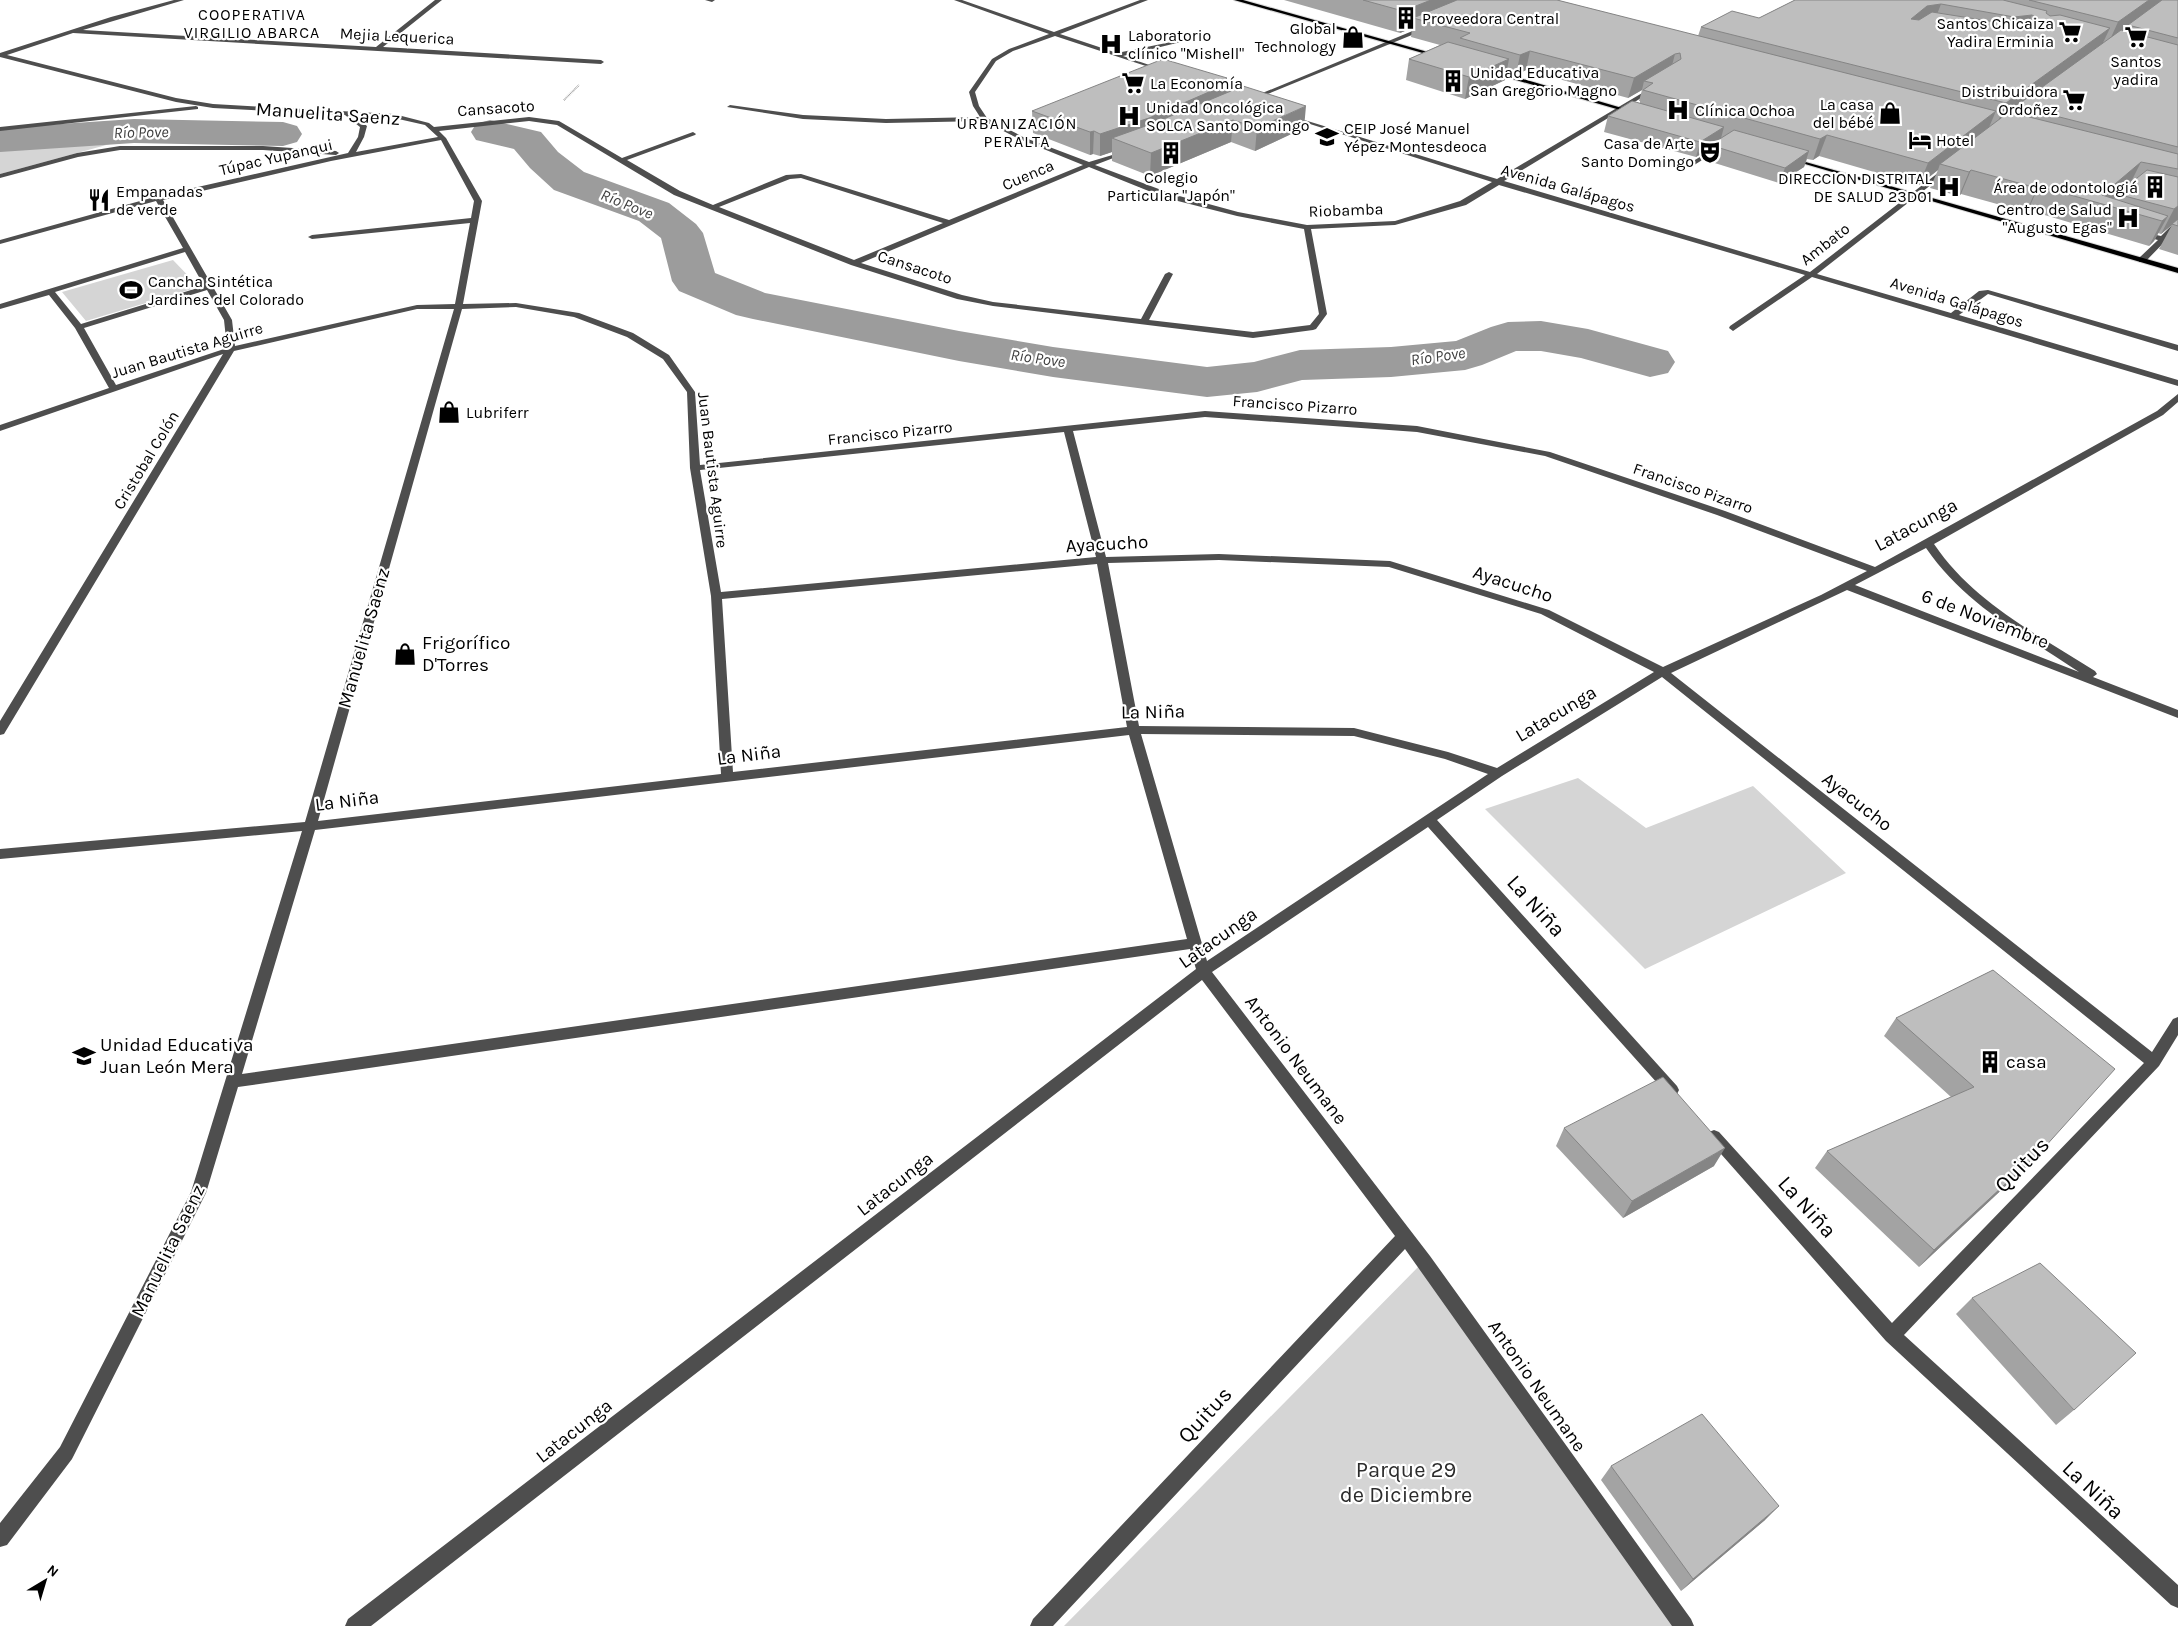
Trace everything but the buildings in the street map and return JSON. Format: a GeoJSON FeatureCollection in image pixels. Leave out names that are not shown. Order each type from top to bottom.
{"type":"FeatureCollection","features":[{"type":"Feature","properties":{"kind":"main road"},"geometry":{"type":"LineString","coordinates":[[1237,0],[1448,59]]}},
{"type":"Feature","properties":{"kind":"main road"},"geometry":{"type":"LineString","coordinates":[[1477,67],[1640,114]]}},
{"type":"Feature","properties":{"kind":"main road"},"geometry":{"type":"LineString","coordinates":[[1785,156],[2178,271]]}},
{"type":"Feature","properties":{"kind":"street"},"geometry":{"type":"LineString","coordinates":[[0,55],[70,31],[180,0]]}},
{"type":"Feature","properties":{"kind":"street"},"geometry":{"type":"LineString","coordinates":[[377,49],[439,0]]}},
{"type":"Feature","properties":{"kind":"street"},"geometry":{"type":"LineString","coordinates":[[957,0],[1170,74]]}},
{"type":"Feature","properties":{"kind":"street"},"geometry":{"type":"LineString","coordinates":[[985,119],[976,106],[972,92],[985,69],[994,60],[1011,50],[1053,32],[1145,0]]}},
{"type":"Feature","properties":{"kind":"street"},"geometry":{"type":"LineString","coordinates":[[1262,106],[1246,101],[1436,23]]}},
{"type":"Feature","properties":{"kind":"street","name":"Mejia Lequerica"},"geometry":{"type":"LineString","coordinates":[[70,31],[601,62]]}},
{"type":"Feature","properties":{"kind":"street"},"geometry":{"type":"LineString","coordinates":[[1118,55],[1179,41]]}},
{"type":"Feature","properties":{"kind":"street","name":"Manuelita Saenz"},"geometry":{"type":"LineString","coordinates":[[0,55],[176,100],[213,106],[394,116],[427,124],[443,138],[478,202],[458,308],[310,826],[234,1081],[198,1194],[71,1445],[0,1538]]}},
{"type":"Feature","properties":{"kind":"street","name":"Riobamba"},"geometry":{"type":"LineString","coordinates":[[985,119],[1021,138],[1169,196],[1237,214],[1307,226],[1395,222],[1463,203],[1659,85]]}},
{"type":"Feature","properties":{"kind":"street"},"geometry":{"type":"LineString","coordinates":[[0,129],[213,106]]}},
{"type":"Feature","properties":{"kind":"street"},"geometry":{"type":"LineString","coordinates":[[730,107],[803,117],[877,120],[985,119]]}},
{"type":"Feature","properties":{"kind":"street","name":"Avenida Galápagos"},"geometry":{"type":"LineString","coordinates":[[1277,112],[1498,182],[1954,315],[2178,383]]}},
{"type":"Feature","properties":{"kind":"street"},"geometry":{"type":"LineString","coordinates":[[0,176],[77,156],[120,148],[263,148],[350,154],[362,137],[364,126],[346,113]]}},
{"type":"Feature","properties":{"kind":"street","name":"Cansacoto"},"geometry":{"type":"LineString","coordinates":[[434,129],[503,121],[544,120],[559,123],[677,193],[854,263],[960,297],[992,304],[1253,335],[1313,327],[1323,314],[1307,226]]}},
{"type":"Feature","properties":{"kind":"street"},"geometry":{"type":"LineString","coordinates":[[622,160],[693,134]]}},
{"type":"Feature","properties":{"kind":"street","name":"Túpac Yupanqui"},"geometry":{"type":"LineString","coordinates":[[0,242],[158,198],[350,154],[443,138]]}},
{"type":"Feature","properties":{"kind":"street"},"geometry":{"type":"LineString","coordinates":[[1689,166],[1730,140]]}},
{"type":"Feature","properties":{"kind":"street","name":"Cuenca"},"geometry":{"type":"LineString","coordinates":[[854,263],[1090,164],[1134,149]]}},
{"type":"Feature","properties":{"kind":"street","name":"Ambato"},"geometry":{"type":"LineString","coordinates":[[1733,328],[1812,274],[1958,160]]}},
{"type":"Feature","properties":{"kind":"street"},"geometry":{"type":"LineString","coordinates":[[713,208],[789,177],[801,176],[950,223]]}},
{"type":"Feature","properties":{"kind":"street"},"geometry":{"type":"LineString","coordinates":[[158,198],[228,320],[231,349]]}},
{"type":"Feature","properties":{"kind":"street"},"geometry":{"type":"LineString","coordinates":[[312,237],[474,220]]}},
{"type":"Feature","properties":{"kind":"street"},"geometry":{"type":"LineString","coordinates":[[2142,260],[2178,224]]}},
{"type":"Feature","properties":{"kind":"street"},"geometry":{"type":"LineString","coordinates":[[2135,232],[2163,239]]}},
{"type":"Feature","properties":{"kind":"street"},"geometry":{"type":"LineString","coordinates":[[0,307],[188,249]]}},
{"type":"Feature","properties":{"kind":"street"},"geometry":{"type":"LineString","coordinates":[[1144,322],[1169,274]]}},
{"type":"Feature","properties":{"kind":"street"},"geometry":{"type":"LineString","coordinates":[[79,327],[209,287]]}},
{"type":"Feature","properties":{"kind":"street"},"geometry":{"type":"LineString","coordinates":[[50,291],[79,327],[114,389]]}},
{"type":"Feature","properties":{"kind":"street"},"geometry":{"type":"LineString","coordinates":[[1954,315],[1982,293],[1988,292],[2178,348]]}},
{"type":"Feature","properties":{"kind":"street","name":"Juan Bautista Aguirre"},"geometry":{"type":"LineString","coordinates":[[0,428],[231,349],[417,307],[458,308],[516,305],[576,315],[630,335],[666,358],[691,392],[695,468],[716,596],[727,777]]}},
{"type":"Feature","properties":{"kind":"street","name":"Cristobal Colón"},"geometry":{"type":"LineString","coordinates":[[0,731],[231,349]]}},
{"type":"Feature","properties":{"kind":"street","name":"Latacunga"},"geometry":{"type":"LineString","coordinates":[[355,1626],[1203,971],[1498,773],[1663,672],[1825,597],[1928,543],[2160,414],[2178,397]]}},
{"type":"Feature","properties":{"kind":"street","name":"Francisco Pizarro"},"geometry":{"type":"LineString","coordinates":[[695,468],[1068,430],[1204,414],[1417,428],[1546,454],[1721,513],[1874,570]]}},
{"type":"Feature","properties":{"kind":"street","name":"Antonio Neumane"},"geometry":{"type":"LineString","coordinates":[[1068,430],[1102,560],[1134,730],[1203,971],[1405,1237],[1684,1626]]}},
{"type":"Feature","properties":{"kind":"street","name":"6 de Noviembre"},"geometry":{"type":"LineString","coordinates":[[1928,543],[1949,572],[1970,592],[2001,615],[2112,688]]}},
{"type":"Feature","properties":{"kind":"street","name":"Ayacucho"},"geometry":{"type":"LineString","coordinates":[[716,596],[1102,560],[1219,557],[1390,564],[1545,612],[1663,672],[2154,1062]]}},
{"type":"Feature","properties":{"kind":"street","name":"6 de Noviembre"},"geometry":{"type":"LineString","coordinates":[[1845,585],[2178,714]]}},
{"type":"Feature","properties":{"kind":"street","name":"La Niña"},"geometry":{"type":"LineString","coordinates":[[0,854],[310,826],[1134,730],[1354,732],[1448,756],[1498,773]]}},
{"type":"Feature","properties":{"kind":"street","name":"La Niña"},"geometry":{"type":"LineString","coordinates":[[1429,820],[1680,1100]]}},
{"type":"Feature","properties":{"kind":"street"},"geometry":{"type":"LineString","coordinates":[[234,1081],[1195,943]]}},
{"type":"Feature","properties":{"kind":"street","name":"Quitus"},"geometry":{"type":"LineString","coordinates":[[1892,1335],[2154,1062],[2178,1023]]}},
{"type":"Feature","properties":{"kind":"street","name":"La Niña"},"geometry":{"type":"LineString","coordinates":[[1707,1129],[1892,1335],[2178,1598]]}},
{"type":"Feature","properties":{"kind":"street","name":"Quitus"},"geometry":{"type":"LineString","coordinates":[[1040,1626],[1405,1237]]}},
{"type":"Feature","properties":{"kind":"path"},"geometry":{"type":"LineString","coordinates":[[544,120],[601,62]]}},
{"type":"Feature","properties":{"kind":"green space"},"geometry":{"type":"Polygon","coordinates":[[[0,144],[110,144],[0,174],[0,144]]]}},
{"type":"Feature","properties":{"kind":"green space","name":"Cancha Sintética Jardines del Colorado"},"geometry":{"type":"Polygon","coordinates":[[[173,260],[199,287],[86,321],[62,292],[173,260]]]}},
{"type":"Feature","properties":{"kind":"green space"},"geometry":{"type":"Polygon","coordinates":[[[1578,778],[1646,828],[1753,786],[1846,873],[1645,969],[1485,809],[1578,778]]]}},
{"type":"Feature","properties":{"kind":"green space","name":"Parque 29 de Diciembre"},"geometry":{"type":"Polygon","coordinates":[[[1424,1261],[1684,1626],[1064,1626],[1424,1261]]]}},
{"type":"Feature","properties":{"kind":"waterway","name":"Río Pove"},"geometry":{"type":"LineString","coordinates":[[0,140],[134,131],[283,134]]}},
{"type":"Feature","properties":{"kind":"waterway","name":"Río Pove"},"geometry":{"type":"LineString","coordinates":[[490,132],[527,140],[544,160],[569,181],[654,212],[681,233],[695,281],[753,305],[959,346],[1053,362],[1207,382],[1257,377],[1300,365],[1391,362],[1465,355],[1508,337],[1541,336],[1588,344],[1650,362]]}},
{"type":"Feature","properties":{"kind":"place","name":"Proveedora Central"},"geometry":{"type":"Point","coordinates":[1406,18]}},
{"type":"Feature","properties":{"kind":"place","name":"Santos Chicaiza Yadira Erminia"},"geometry":{"type":"Point","coordinates":[2070,32]}},
{"type":"Feature","properties":{"kind":"place","name":"Global Technology"},"geometry":{"type":"Point","coordinates":[1353,37]}},
{"type":"Feature","properties":{"kind":"place","name":"Santos yadira"},"geometry":{"type":"Point","coordinates":[2136,37]}},
{"type":"Feature","properties":{"kind":"place","name":"Laboratorio clínico \"Mishell\""},"geometry":{"type":"Point","coordinates":[1111,44]}},
{"type":"Feature","properties":{"kind":"place","name":"Unidad Educativa San Gregorio Magno"},"geometry":{"type":"Point","coordinates":[1453,81]}},
{"type":"Feature","properties":{"kind":"place","name":"La Economía"},"geometry":{"type":"Point","coordinates":[1133,83]}},
{"type":"Feature","properties":{"kind":"place","name":"Distribuidora Ordoñez"},"geometry":{"type":"Point","coordinates":[2074,100]}},
{"type":"Feature","properties":{"kind":"place","name":"Clínica Ochoa"},"geometry":{"type":"Point","coordinates":[1678,110]}},
{"type":"Feature","properties":{"kind":"place","name":"La casa del bébé"},"geometry":{"type":"Point","coordinates":[1890,113]}},
{"type":"Feature","properties":{"kind":"place","name":"Unidad Oncológica SOLCA Santo Domingo"},"geometry":{"type":"Point","coordinates":[1129,116]}},
{"type":"Feature","properties":{"kind":"place","name":"CEIP José Manuel Yépez Montesdeoca"},"geometry":{"type":"Point","coordinates":[1327,137]}},
{"type":"Feature","properties":{"kind":"place","name":"Hotel"},"geometry":{"type":"Point","coordinates":[1920,140]}},
{"type":"Feature","properties":{"kind":"place","name":"Casa de Arte Santo Domingo"},"geometry":{"type":"Point","coordinates":[1710,152]}},
{"type":"Feature","properties":{"kind":"place","name":"Colegio Particular \"Japón\""},"geometry":{"type":"Point","coordinates":[1171,153]}},
{"type":"Feature","properties":{"kind":"place","name":"DIRECCION DISTRITAL DE SALUD 23D01"},"geometry":{"type":"Point","coordinates":[1949,187]}},
{"type":"Feature","properties":{"kind":"place","name":"Área de odontologiá"},"geometry":{"type":"Point","coordinates":[2155,187]}},
{"type":"Feature","properties":{"kind":"place","name":"Empanadas de verde"},"geometry":{"type":"Point","coordinates":[99,200]}},
{"type":"Feature","properties":{"kind":"place","name":"Centro de Salud \"Augusto Egas\""},"geometry":{"type":"Point","coordinates":[2128,218]}},
{"type":"Feature","properties":{"kind":"place","name":"Cancha Sintética Jardines del Colorado"},"geometry":{"type":"Point","coordinates":[131,290]}},
{"type":"Feature","properties":{"kind":"place","name":"Lubriferr"},"geometry":{"type":"Point","coordinates":[449,412]}},
{"type":"Feature","properties":{"kind":"place","name":"Frigorífico D'Torres"},"geometry":{"type":"Point","coordinates":[405,654]}},
{"type":"Feature","properties":{"kind":"place","name":"Unidad Educativa Juan León Mera"},"geometry":{"type":"Point","coordinates":[84,1056]}},
{"type":"Feature","properties":{"kind":"place","name":"casa"},"geometry":{"type":"Point","coordinates":[1990,1062]}},
{"type":"Feature","properties":{"kind":"district","name":"COOPERATIVA VIRGILIO ABARCA"},"geometry":{"type":"Point","coordinates":[252,23]}},
{"type":"Feature","properties":{"kind":"district","name":"URBANIZACIÓN PERALTA"},"geometry":{"type":"Point","coordinates":[1017,132]}}]}
